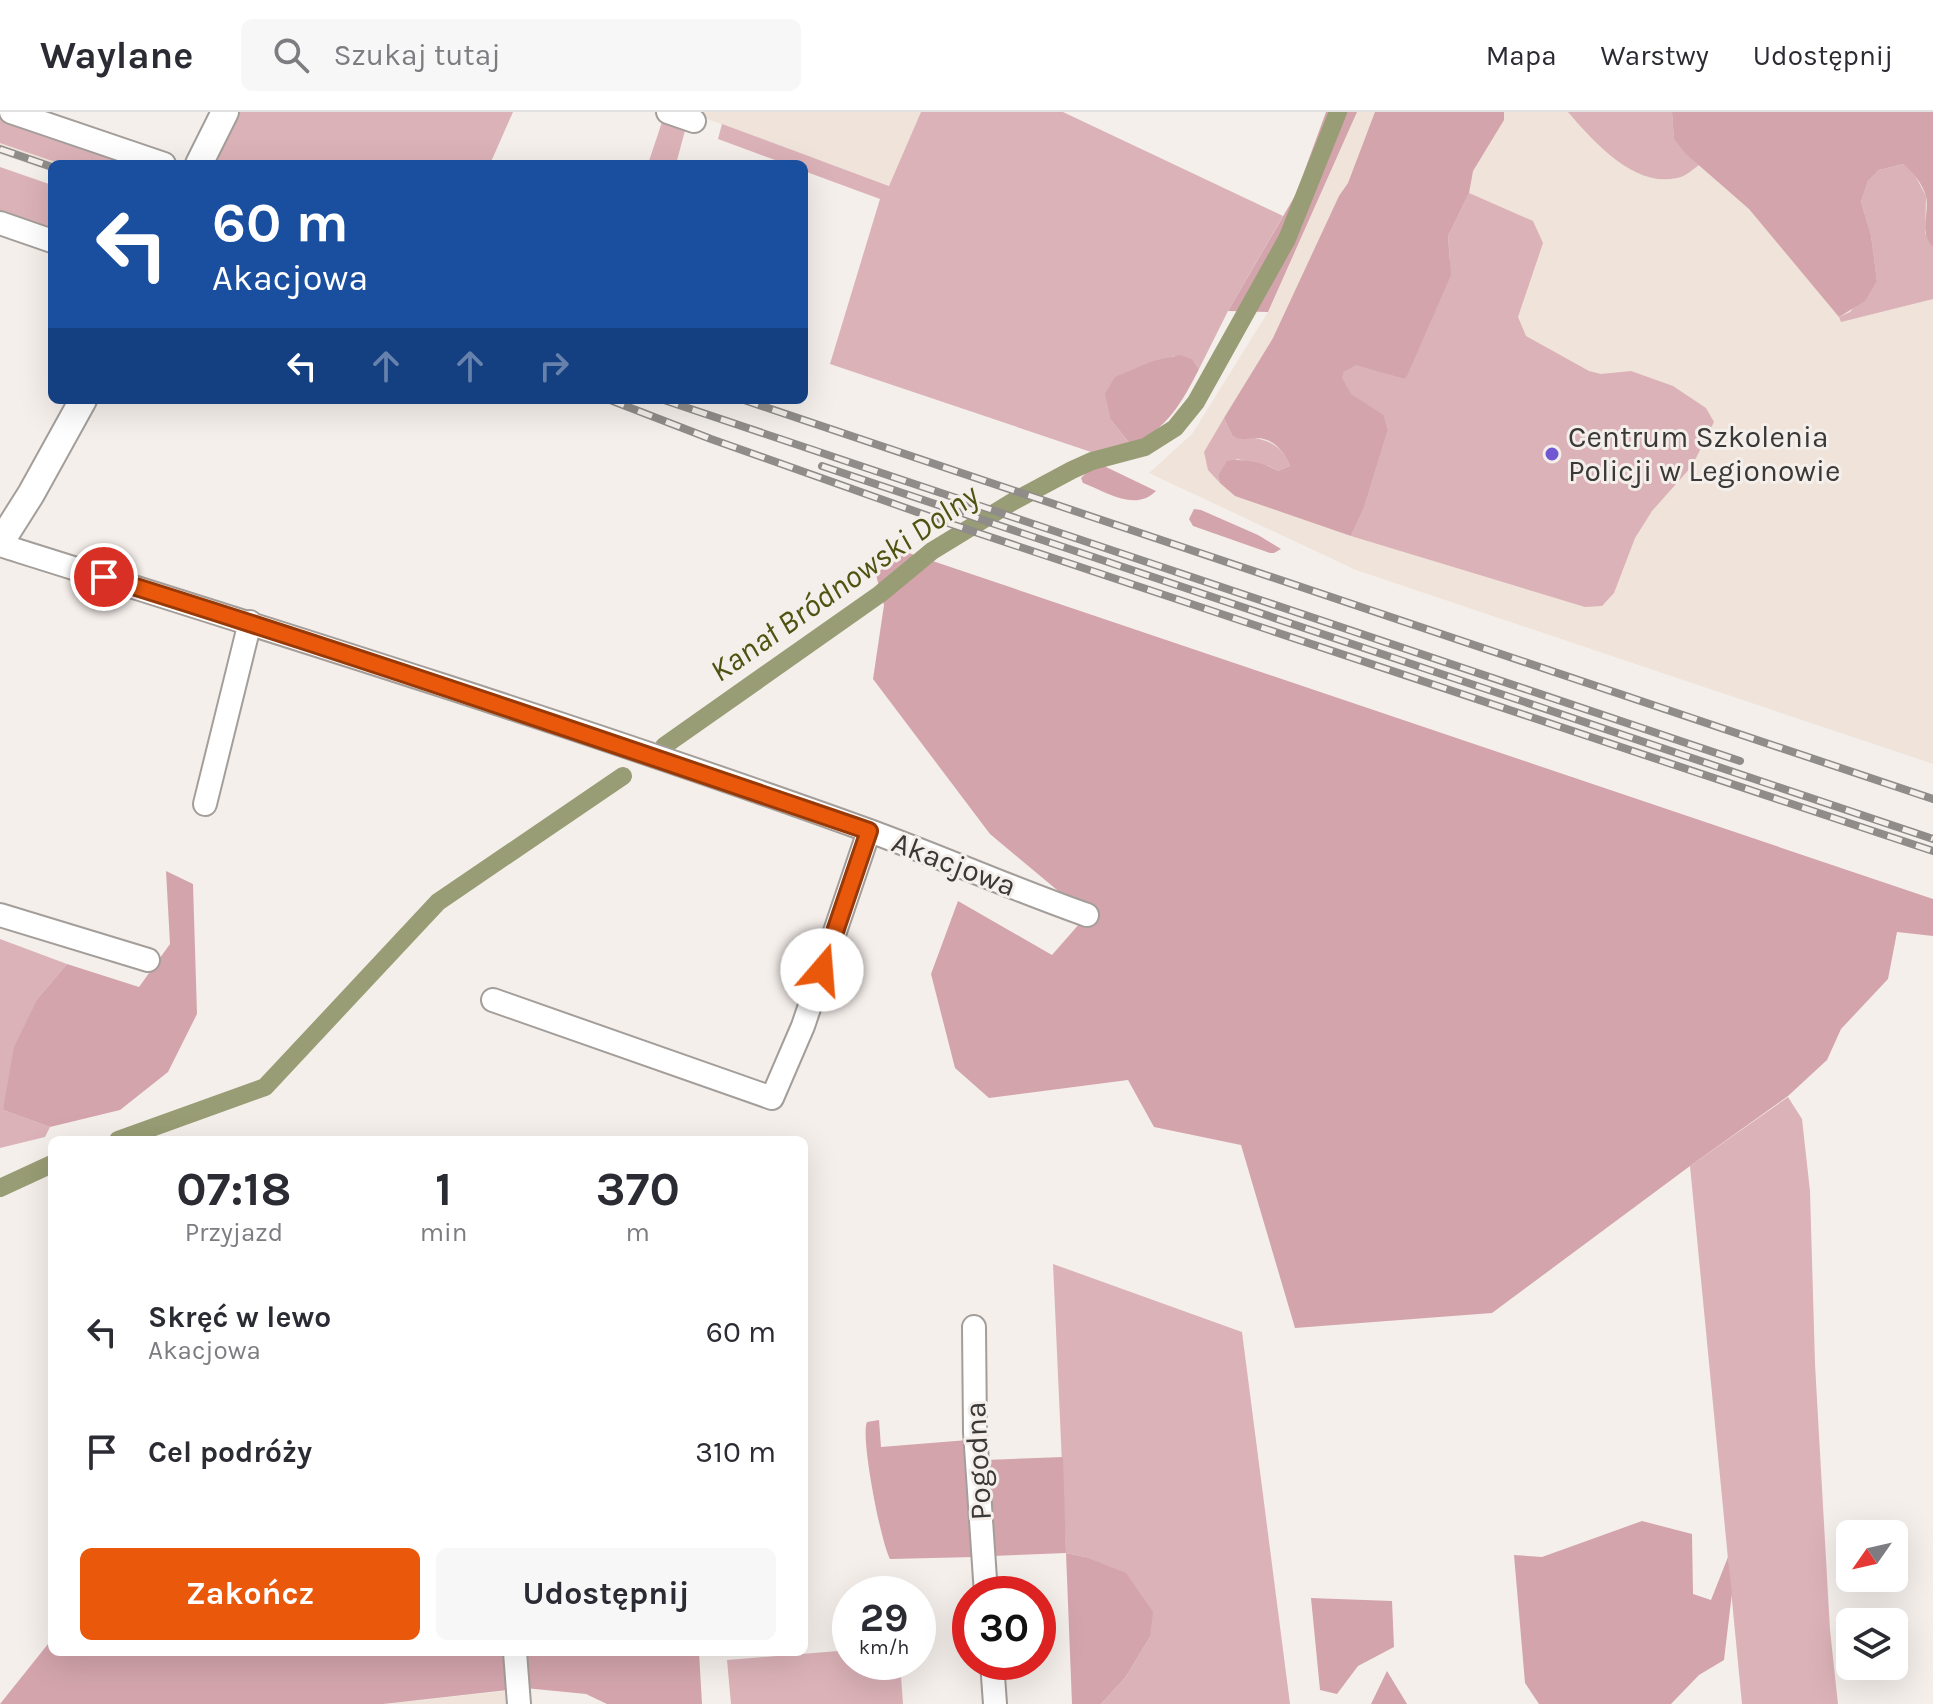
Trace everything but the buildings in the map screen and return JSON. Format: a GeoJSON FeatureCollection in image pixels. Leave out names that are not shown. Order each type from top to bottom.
{"type":"FeatureCollection","features":[{"type":"Feature","properties":{"kind":"main road"},"geometry":{"type":"LineString","coordinates":[[201,160],[225,112]]}},
{"type":"Feature","properties":{"kind":"main road"},"geometry":{"type":"LineString","coordinates":[[0,544],[81,404]]}},
{"type":"Feature","properties":{"kind":"street"},"geometry":{"type":"LineString","coordinates":[[11,112],[152,160]]}},
{"type":"Feature","properties":{"kind":"street"},"geometry":{"type":"LineString","coordinates":[[668,112],[694,121]]}},
{"type":"Feature","properties":{"kind":"street"},"geometry":{"type":"LineString","coordinates":[[0,223],[48,240]]}},
{"type":"Feature","properties":{"kind":"street","name":"Akacjowa"},"geometry":{"type":"LineString","coordinates":[[0,544],[250,622],[869,831],[1087,915]]}},
{"type":"Feature","properties":{"kind":"street"},"geometry":{"type":"LineString","coordinates":[[205,804],[250,622]]}},
{"type":"Feature","properties":{"kind":"street"},"geometry":{"type":"LineString","coordinates":[[493,1000],[772,1098],[803,1026],[869,831]]}},
{"type":"Feature","properties":{"kind":"street"},"geometry":{"type":"LineString","coordinates":[[0,915],[148,960]]}},
{"type":"Feature","properties":{"kind":"street","name":"Pogodna"},"geometry":{"type":"LineString","coordinates":[[974,1327],[975,1432],[985,1576]]}},
{"type":"Feature","properties":{"kind":"street"},"geometry":{"type":"LineString","coordinates":[[515,1656],[519,1704]]}},
{"type":"Feature","properties":{"kind":"street"},"geometry":{"type":"LineString","coordinates":[[993,1680],[995,1704]]}},
{"type":"Feature","properties":{"kind":"shaded area"},"geometry":{"type":"Polygon","coordinates":[[[239,112],[513,112],[492,160],[217,160],[239,112]]]}},
{"type":"Feature","properties":{"kind":"shaded area"},"geometry":{"type":"Polygon","coordinates":[[[688,112],[921,112],[890,186],[688,112]]]}},
{"type":"Feature","properties":{"kind":"shaded area"},"geometry":{"type":"Polygon","coordinates":[[[921,112],[1063,112],[1283,216],[1228,311],[1199,369],[1192,359],[1174,356],[1115,378],[1111,420],[1131,445],[1097,454],[830,364],[880,199],[808,172],[808,160],[775,160],[718,139],[722,124],[889,186],[921,112]]]}},
{"type":"Feature","properties":{"kind":"shaded area"},"geometry":{"type":"Polygon","coordinates":[[[1326,112],[1357,112],[1268,312],[1228,311],[1296,194],[1326,112]]]}},
{"type":"Feature","properties":{"kind":"shaded area","name":"Centrum Szkolenia Policji w Legionowie"},"geometry":{"type":"Polygon","coordinates":[[[1357,112],[1933,112],[1933,764],[1356,570],[1149,473],[1192,434],[1268,312],[1357,112]]]}},
{"type":"Feature","properties":{"kind":"shaded area"},"geometry":{"type":"Polygon","coordinates":[[[1375,112],[1504,112],[1504,120],[1473,171],[1469,193],[1448,236],[1451,275],[1407,376],[1404,379],[1356,365],[1344,372],[1342,378],[1351,394],[1384,415],[1388,429],[1364,508],[1351,536],[1235,496],[1220,483],[1218,476],[1227,461],[1253,462],[1278,471],[1290,466],[1282,451],[1268,440],[1241,439],[1232,435],[1224,418],[1273,338],[1339,196],[1348,183],[1375,112]]]}},
{"type":"Feature","properties":{"kind":"shaded area"},"geometry":{"type":"Polygon","coordinates":[[[1568,112],[1672,112],[1674,139],[1699,165],[1677,178],[1645,176],[1616,160],[1568,112]]]}},
{"type":"Feature","properties":{"kind":"shaded area"},"geometry":{"type":"Polygon","coordinates":[[[1672,112],[1933,112],[1933,247],[1925,229],[1926,196],[1917,178],[1903,164],[1879,170],[1868,181],[1861,202],[1871,235],[1877,281],[1865,301],[1839,317],[1749,209],[1686,154],[1674,139],[1672,112]]]}},
{"type":"Feature","properties":{"kind":"shaded area"},"geometry":{"type":"Polygon","coordinates":[[[0,115],[135,160],[49,160],[0,143],[0,115]]]}},
{"type":"Feature","properties":{"kind":"shaded area"},"geometry":{"type":"Polygon","coordinates":[[[663,119],[686,127],[677,160],[649,160],[663,119]]]}},
{"type":"Feature","properties":{"kind":"shaded area"},"geometry":{"type":"Polygon","coordinates":[[[0,143],[49,160],[48,171],[0,154],[0,143]]]}},
{"type":"Feature","properties":{"kind":"shaded area"},"geometry":{"type":"Polygon","coordinates":[[[1903,164],[1912,170],[1926,196],[1925,233],[1933,247],[1933,299],[1841,322],[1839,317],[1850,312],[1877,281],[1871,235],[1861,202],[1868,181],[1879,170],[1903,164]]]}},
{"type":"Feature","properties":{"kind":"shaded area"},"geometry":{"type":"Polygon","coordinates":[[[0,167],[48,184],[48,228],[0,212],[0,167]]]}},
{"type":"Feature","properties":{"kind":"shaded area"},"geometry":{"type":"Polygon","coordinates":[[[1469,193],[1533,221],[1543,243],[1518,317],[1526,336],[1589,371],[1601,374],[1631,371],[1673,386],[1706,408],[1714,422],[1692,466],[1652,511],[1635,538],[1614,593],[1602,606],[1585,607],[1351,536],[1364,508],[1388,428],[1384,415],[1350,394],[1341,379],[1344,372],[1356,364],[1404,379],[1450,259],[1448,236],[1469,193]]]}},
{"type":"Feature","properties":{"kind":"shaded area"},"geometry":{"type":"Polygon","coordinates":[[[1180,355],[1192,359],[1199,369],[1193,381],[1164,423],[1131,445],[1111,420],[1105,394],[1115,377],[1153,361],[1180,355]]]}},
{"type":"Feature","properties":{"kind":"shaded area"},"geometry":{"type":"Polygon","coordinates":[[[1224,418],[1232,435],[1274,445],[1290,466],[1278,471],[1237,459],[1218,476],[1220,483],[1208,470],[1204,452],[1224,418]]]}},
{"type":"Feature","properties":{"kind":"shaded area"},"geometry":{"type":"Polygon","coordinates":[[[1104,466],[1156,491],[1148,497],[1130,500],[1083,483],[1081,478],[1091,468],[1104,466]]]}},
{"type":"Feature","properties":{"kind":"shaded area"},"geometry":{"type":"Polygon","coordinates":[[[1194,509],[1258,535],[1281,549],[1270,553],[1193,526],[1189,519],[1194,509]]]}},
{"type":"Feature","properties":{"kind":"shaded area"},"geometry":{"type":"Polygon","coordinates":[[[900,550],[1933,899],[1933,936],[1897,932],[1888,979],[1841,1029],[1827,1060],[1788,1096],[1492,1313],[1295,1328],[1241,1145],[1154,1127],[1128,1080],[989,1098],[955,1068],[931,974],[958,901],[1052,955],[1087,915],[990,834],[873,679],[884,605],[876,575],[900,550]]]}},
{"type":"Feature","properties":{"kind":"shaded area"},"geometry":{"type":"Polygon","coordinates":[[[166,871],[193,884],[197,1014],[168,1072],[120,1110],[50,1127],[3,1110],[14,1047],[38,998],[67,964],[139,987],[170,944],[166,871]]]}},
{"type":"Feature","properties":{"kind":"shaded area"},"geometry":{"type":"Polygon","coordinates":[[[0,939],[67,964],[38,998],[3,1110],[50,1127],[45,1137],[0,1148],[0,939]]]}},
{"type":"Feature","properties":{"kind":"shaded area"},"geometry":{"type":"Polygon","coordinates":[[[1788,1097],[1802,1119],[1810,1191],[1815,1364],[1830,1630],[1838,1704],[1742,1704],[1690,1166],[1788,1097]]]}},
{"type":"Feature","properties":{"kind":"shaded area"},"geometry":{"type":"Polygon","coordinates":[[[1053,1264],[1242,1332],[1290,1704],[1101,1704],[1125,1678],[1150,1637],[1085,1557],[1066,1553],[1053,1264]]]}},
{"type":"Feature","properties":{"kind":"shaded area"},"geometry":{"type":"Polygon","coordinates":[[[879,1420],[881,1447],[968,1440],[975,1557],[890,1559],[877,1512],[866,1447],[867,1422],[879,1420]]]}},
{"type":"Feature","properties":{"kind":"shaded area"},"geometry":{"type":"Polygon","coordinates":[[[1063,1457],[1066,1553],[992,1556],[985,1460],[1063,1457]]]}},
{"type":"Feature","properties":{"kind":"shaded area"},"geometry":{"type":"Polygon","coordinates":[[[1642,1521],[1692,1534],[1693,1594],[1711,1600],[1728,1557],[1732,1593],[1724,1660],[1699,1675],[1671,1704],[1539,1704],[1525,1683],[1514,1555],[1542,1557],[1642,1521]]]}},
{"type":"Feature","properties":{"kind":"shaded area"},"geometry":{"type":"Polygon","coordinates":[[[1066,1553],[1126,1573],[1153,1612],[1150,1637],[1125,1678],[1101,1704],[1072,1704],[1066,1553]]]}},
{"type":"Feature","properties":{"kind":"shaded area"},"geometry":{"type":"Polygon","coordinates":[[[1311,1598],[1392,1601],[1394,1647],[1358,1666],[1337,1694],[1320,1690],[1311,1598]]]}},
{"type":"Feature","properties":{"kind":"shaded area"},"geometry":{"type":"Polygon","coordinates":[[[48,1644],[48,1656],[699,1656],[702,1704],[607,1704],[586,1694],[525,1688],[383,1704],[0,1704],[48,1644]]]}},
{"type":"Feature","properties":{"kind":"shaded area"},"geometry":{"type":"Polygon","coordinates":[[[832,1651],[832,1680],[901,1680],[903,1704],[731,1704],[727,1660],[808,1656],[808,1653],[832,1651]]]}},
{"type":"Feature","properties":{"kind":"shaded area"},"geometry":{"type":"Polygon","coordinates":[[[1387,1671],[1407,1704],[1371,1704],[1387,1671]]]}},
{"type":"Feature","properties":{"kind":"shaded area"},"geometry":{"type":"Polygon","coordinates":[[[506,1691],[507,1704],[383,1704],[506,1691]]]}},
{"type":"Feature","properties":{"kind":"waterway","name":"Kanał Bródnowski Dolny"},"geometry":{"type":"LineString","coordinates":[[664,746],[880,594],[932,551],[1072,470],[1092,461],[1145,447],[1175,428],[1196,402],[1287,239],[1338,112]]}},
{"type":"Feature","properties":{"kind":"waterway","name":"Kanał Bródnowski Dolny"},"geometry":{"type":"LineString","coordinates":[[129,1136],[265,1087],[438,902],[623,776]]}},
{"type":"Feature","properties":{"kind":"waterway","name":"Kanał Bródnowski Dolny"},"geometry":{"type":"LineString","coordinates":[[0,1188],[48,1166]]}},
{"type":"Feature","properties":{"kind":"railway"},"geometry":{"type":"LineString","coordinates":[[0,149],[48,166]]}},
{"type":"Feature","properties":{"kind":"railway"},"geometry":{"type":"LineString","coordinates":[[620,404],[948,523],[1933,851]]}},
{"type":"Feature","properties":{"kind":"railway"},"geometry":{"type":"LineString","coordinates":[[676,404],[1740,761]]}},
{"type":"Feature","properties":{"kind":"railway"},"geometry":{"type":"LineString","coordinates":[[756,404],[1933,799]]}},
{"type":"Feature","properties":{"kind":"railway"},"geometry":{"type":"LineString","coordinates":[[822,466],[1933,839]]}},
{"type":"Feature","properties":{"kind":"place","name":"Centrum Szkolenia Policji w Legionowie"},"geometry":{"type":"Point","coordinates":[1552,454]}},
{"type":"Feature","properties":{"kind":"route"},"geometry":{"type":"LineString","coordinates":[[104,577],[464,693],[869,831],[822,970]]}}]}
